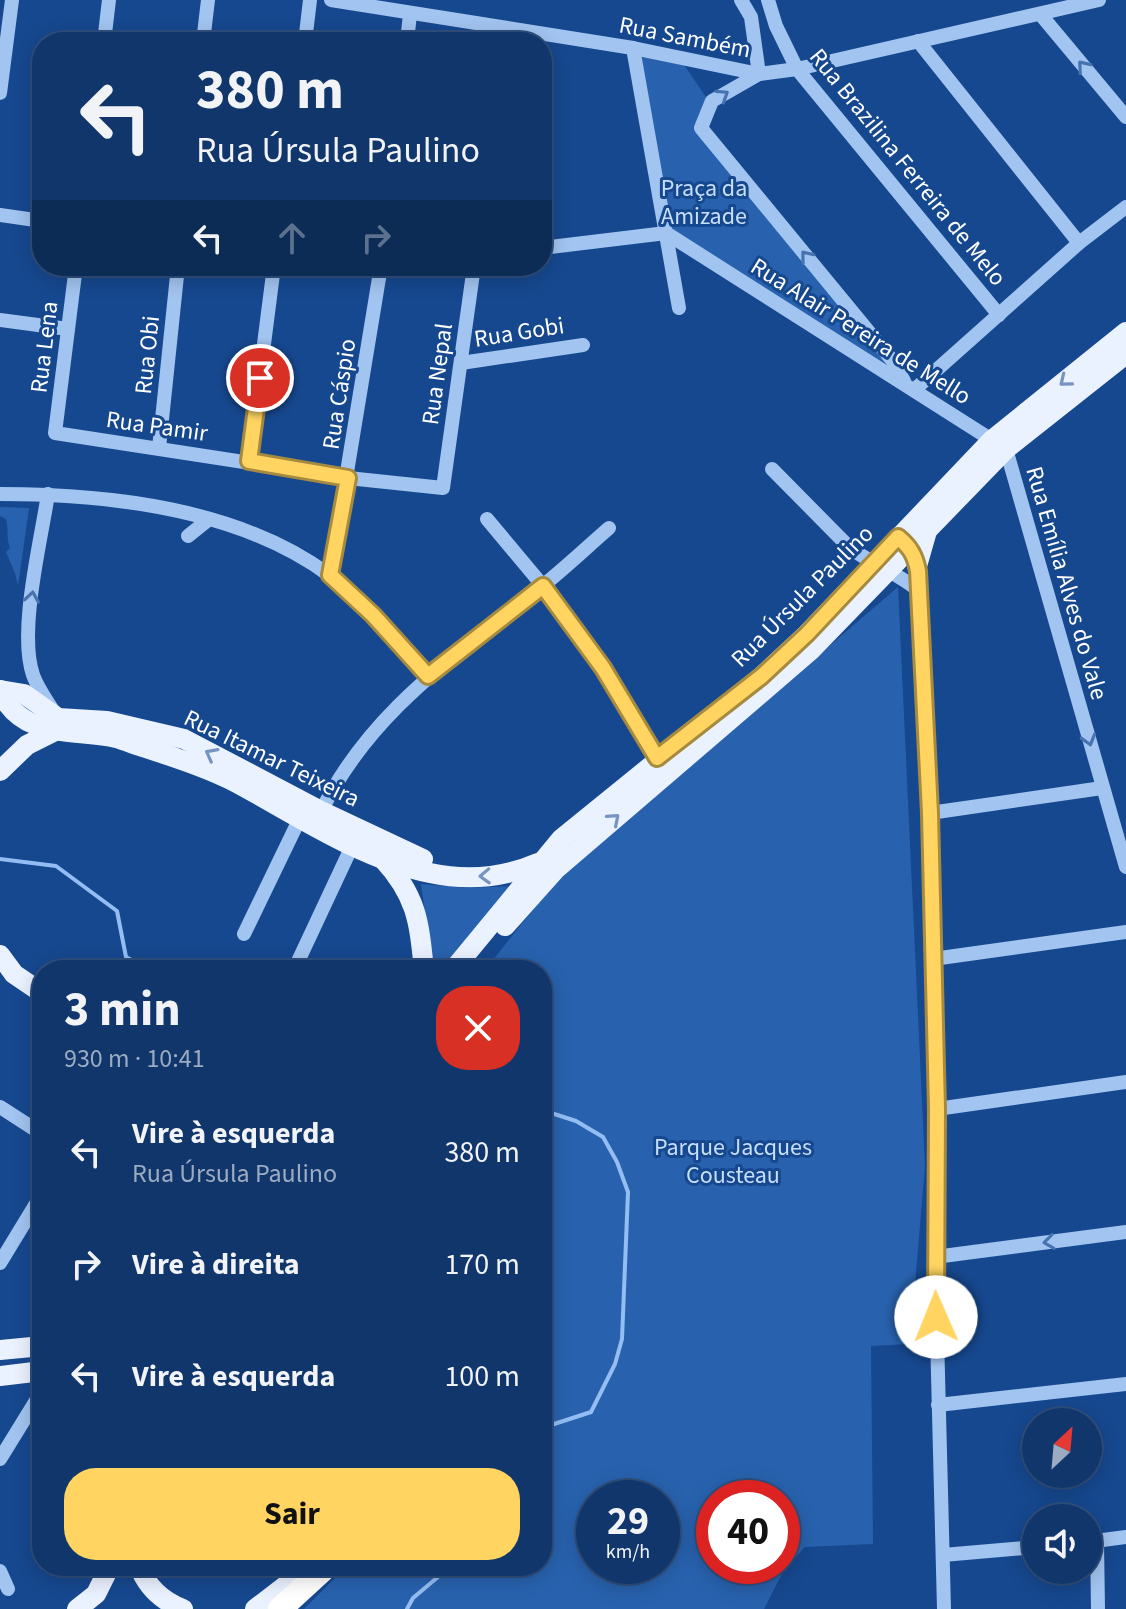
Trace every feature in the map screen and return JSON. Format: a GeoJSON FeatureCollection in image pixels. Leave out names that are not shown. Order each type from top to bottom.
{"type":"FeatureCollection","features":[{"type":"Feature","properties":{"kind":"highway"},"geometry":{"type":"LineString","coordinates":[[267,1606],[312,1576]]}},
{"type":"Feature","properties":{"kind":"main road","name":"Rua Úrsula Paulino"},"geometry":{"type":"LineString","coordinates":[[478,960],[555,870],[810,651],[903,542],[999,445],[1126,332]]}},
{"type":"Feature","properties":{"kind":"main road","name":"Rua Úrsula Paulino"},"geometry":{"type":"LineString","coordinates":[[903,542],[930,525],[999,445],[1126,354]]}},
{"type":"Feature","properties":{"kind":"main road"},"geometry":{"type":"LineString","coordinates":[[917,566],[930,525]]}},
{"type":"Feature","properties":{"kind":"main road","name":"Rua Úrsula Paulino"},"geometry":{"type":"LineString","coordinates":[[461,960],[561,839],[657,758],[762,676],[881,566]]}},
{"type":"Feature","properties":{"kind":"main road","name":"Rua Itamar Teixeira"},"geometry":{"type":"LineString","coordinates":[[0,690],[16,715],[33,725],[117,738],[172,757],[312,818],[455,875]]}},
{"type":"Feature","properties":{"kind":"main road"},"geometry":{"type":"LineString","coordinates":[[0,771],[27,745],[59,727]]}},
{"type":"Feature","properties":{"kind":"main road","name":"Rua Itamar Teixeira"},"geometry":{"type":"LineString","coordinates":[[312,818],[382,858],[431,873],[489,878],[516,873],[541,861]]}},
{"type":"Feature","properties":{"kind":"main road","name":"Rua Itamar Teixeira"},"geometry":{"type":"LineString","coordinates":[[382,858],[399,877],[415,909],[423,960]]}},
{"type":"Feature","properties":{"kind":"main road"},"geometry":{"type":"LineString","coordinates":[[0,955],[7,970],[32,986]]}},
{"type":"Feature","properties":{"kind":"main road"},"geometry":{"type":"LineString","coordinates":[[0,1350],[32,1347]]}},
{"type":"Feature","properties":{"kind":"main road"},"geometry":{"type":"LineString","coordinates":[[0,1376],[32,1372]]}},
{"type":"Feature","properties":{"kind":"main road"},"geometry":{"type":"LineString","coordinates":[[77,1609],[96,1594],[105,1576]]}},
{"type":"Feature","properties":{"kind":"main road"},"geometry":{"type":"LineString","coordinates":[[143,1576],[167,1603],[183,1609]]}},
{"type":"Feature","properties":{"kind":"main road"},"geometry":{"type":"LineString","coordinates":[[234,1609],[267,1606],[300,1576]]}},
{"type":"Feature","properties":{"kind":"street"},"geometry":{"type":"LineString","coordinates":[[0,93],[12,0]]}},
{"type":"Feature","properties":{"kind":"street"},"geometry":{"type":"LineString","coordinates":[[105,32],[109,0]]}},
{"type":"Feature","properties":{"kind":"street"},"geometry":{"type":"LineString","coordinates":[[204,32],[208,0]]}},
{"type":"Feature","properties":{"kind":"street"},"geometry":{"type":"LineString","coordinates":[[306,32],[310,0]]}},
{"type":"Feature","properties":{"kind":"street","name":"Rua Sambém"},"geometry":{"type":"LineString","coordinates":[[335,0],[495,32]]}},
{"type":"Feature","properties":{"kind":"street","name":"Rua Sambém"},"geometry":{"type":"LineString","coordinates":[[552,39],[633,48],[759,74],[751,17],[741,0]]}},
{"type":"Feature","properties":{"kind":"street","name":"Rua Brazilina Ferreira de Melo"},"geometry":{"type":"LineString","coordinates":[[768,0],[776,26],[797,69],[999,315]]}},
{"type":"Feature","properties":{"kind":"street"},"geometry":{"type":"LineString","coordinates":[[1099,0],[797,69],[759,74],[712,101],[701,128],[892,360],[910,387],[999,315],[1079,243],[1126,207]]}},
{"type":"Feature","properties":{"kind":"street"},"geometry":{"type":"LineString","coordinates":[[408,32],[410,14]]}},
{"type":"Feature","properties":{"kind":"street"},"geometry":{"type":"LineString","coordinates":[[1041,15],[1126,117]]}},
{"type":"Feature","properties":{"kind":"street"},"geometry":{"type":"LineString","coordinates":[[918,41],[1079,243]]}},
{"type":"Feature","properties":{"kind":"street"},"geometry":{"type":"LineString","coordinates":[[633,48],[679,308]]}},
{"type":"Feature","properties":{"kind":"street"},"geometry":{"type":"LineString","coordinates":[[0,215],[32,220]]}},
{"type":"Feature","properties":{"kind":"street"},"geometry":{"type":"LineString","coordinates":[[552,247],[666,233]]}},
{"type":"Feature","properties":{"kind":"street","name":"Rua Alair Pereira de Mello"},"geometry":{"type":"LineString","coordinates":[[666,233],[999,445]]}},
{"type":"Feature","properties":{"kind":"street","name":"Rua Lena"},"geometry":{"type":"LineString","coordinates":[[55,433],[75,276]]}},
{"type":"Feature","properties":{"kind":"street","name":"Rua Obi"},"geometry":{"type":"LineString","coordinates":[[159,448],[177,276]]}},
{"type":"Feature","properties":{"kind":"street"},"geometry":{"type":"LineString","coordinates":[[249,461],[273,276]]}},
{"type":"Feature","properties":{"kind":"street","name":"Rua Cáspio"},"geometry":{"type":"LineString","coordinates":[[330,575],[379,276]]}},
{"type":"Feature","properties":{"kind":"street","name":"Rua Nepal"},"geometry":{"type":"LineString","coordinates":[[443,488],[473,276]]}},
{"type":"Feature","properties":{"kind":"street"},"geometry":{"type":"LineString","coordinates":[[0,320],[68,329]]}},
{"type":"Feature","properties":{"kind":"street","name":"Rua Gobi"},"geometry":{"type":"LineString","coordinates":[[461,363],[583,345]]}},
{"type":"Feature","properties":{"kind":"street","name":"Rua Pamir"},"geometry":{"type":"LineString","coordinates":[[55,433],[348,478],[443,488]]}},
{"type":"Feature","properties":{"kind":"street","name":"Rua Emília Alves do Vale"},"geometry":{"type":"LineString","coordinates":[[999,445],[1126,867]]}},
{"type":"Feature","properties":{"kind":"street"},"geometry":{"type":"LineString","coordinates":[[772,469],[848,546],[919,591]]}},
{"type":"Feature","properties":{"kind":"street"},"geometry":{"type":"LineString","coordinates":[[0,494],[48,494],[152,504],[246,531],[290,549],[330,575],[373,615],[428,676]]}},
{"type":"Feature","properties":{"kind":"street"},"geometry":{"type":"LineString","coordinates":[[48,494],[28,649],[34,677],[59,727]]}},
{"type":"Feature","properties":{"kind":"street"},"geometry":{"type":"LineString","coordinates":[[487,519],[543,586],[603,668],[657,758]]}},
{"type":"Feature","properties":{"kind":"street"},"geometry":{"type":"LineString","coordinates":[[188,536],[208,520]]}},
{"type":"Feature","properties":{"kind":"street"},"geometry":{"type":"LineString","coordinates":[[244,934],[312,818],[375,729],[428,676],[543,586],[609,528]]}},
{"type":"Feature","properties":{"kind":"street"},"geometry":{"type":"LineString","coordinates":[[903,542],[917,566],[930,813],[937,1109],[935,1257],[944,1609]]}},
{"type":"Feature","properties":{"kind":"street"},"geometry":{"type":"LineString","coordinates":[[930,813],[1102,788]]}},
{"type":"Feature","properties":{"kind":"street"},"geometry":{"type":"LineString","coordinates":[[299,960],[353,844]]}},
{"type":"Feature","properties":{"kind":"street"},"geometry":{"type":"LineString","coordinates":[[933,959],[1126,932]]}},
{"type":"Feature","properties":{"kind":"street"},"geometry":{"type":"LineString","coordinates":[[937,1109],[1126,1082]]}},
{"type":"Feature","properties":{"kind":"street"},"geometry":{"type":"LineString","coordinates":[[0,1107],[32,1128]]}},
{"type":"Feature","properties":{"kind":"street"},"geometry":{"type":"LineString","coordinates":[[0,1263],[32,1210]]}},
{"type":"Feature","properties":{"kind":"street"},"geometry":{"type":"LineString","coordinates":[[0,1229],[14,1238]]}},
{"type":"Feature","properties":{"kind":"street"},"geometry":{"type":"LineString","coordinates":[[935,1257],[1126,1232]]}},
{"type":"Feature","properties":{"kind":"street"},"geometry":{"type":"LineString","coordinates":[[938,1405],[1126,1384]]}},
{"type":"Feature","properties":{"kind":"street"},"geometry":{"type":"LineString","coordinates":[[0,1459],[32,1407]]}},
{"type":"Feature","properties":{"kind":"street"},"geometry":{"type":"LineString","coordinates":[[1102,1541],[1126,1537]]}},
{"type":"Feature","properties":{"kind":"street"},"geometry":{"type":"LineString","coordinates":[[943,1555],[1022,1548]]}},
{"type":"Feature","properties":{"kind":"street"},"geometry":{"type":"LineString","coordinates":[[0,1571],[8,1589]]}},
{"type":"Feature","properties":{"kind":"street"},"geometry":{"type":"LineString","coordinates":[[1096,1584],[1098,1609]]}},
{"type":"Feature","properties":{"kind":"green space","name":"Praça da Amizade"},"geometry":{"type":"Polygon","coordinates":[[[637,55],[682,62],[708,100],[697,129],[899,377],[667,226],[637,55]]]}},
{"type":"Feature","properties":{"kind":"green space"},"geometry":{"type":"Polygon","coordinates":[[[0,507],[29,508],[18,586],[6,552],[10,548],[7,523],[0,516],[0,507]]]}},
{"type":"Feature","properties":{"kind":"green space","name":"Parque Jacques Cousteau"},"geometry":{"type":"Polygon","coordinates":[[[898,587],[925,1166],[910,1344],[871,1346],[873,1544],[805,1547],[800,1552],[800,1480],[696,1480],[696,1584],[777,1584],[764,1609],[304,1609],[337,1576],[552,1576],[552,960],[493,960],[557,879],[898,587]]]}},
{"type":"Feature","properties":{"kind":"green space"},"geometry":{"type":"Polygon","coordinates":[[[421,884],[467,888],[514,886],[452,960],[432,960],[421,884]]]}},
{"type":"Feature","properties":{"kind":"waterway"},"geometry":{"type":"LineString","coordinates":[[0,859],[56,866],[117,911],[126,957],[132,960]]}},
{"type":"Feature","properties":{"kind":"waterway"},"geometry":{"type":"LineString","coordinates":[[552,1113],[576,1121],[603,1137],[617,1162],[628,1192],[622,1339],[615,1364],[591,1412],[552,1425]]}},
{"type":"Feature","properties":{"kind":"waterway"},"geometry":{"type":"LineString","coordinates":[[407,1609],[413,1598],[439,1576]]}},
{"type":"Feature","properties":{"kind":"route"},"geometry":{"type":"LineString","coordinates":[[260,378],[249,461],[348,478],[330,575],[373,615],[428,676],[543,586],[603,668],[657,758],[762,676],[807,634],[898,537],[909,546],[918,571],[930,813],[937,1109],[936,1317]]}}]}
